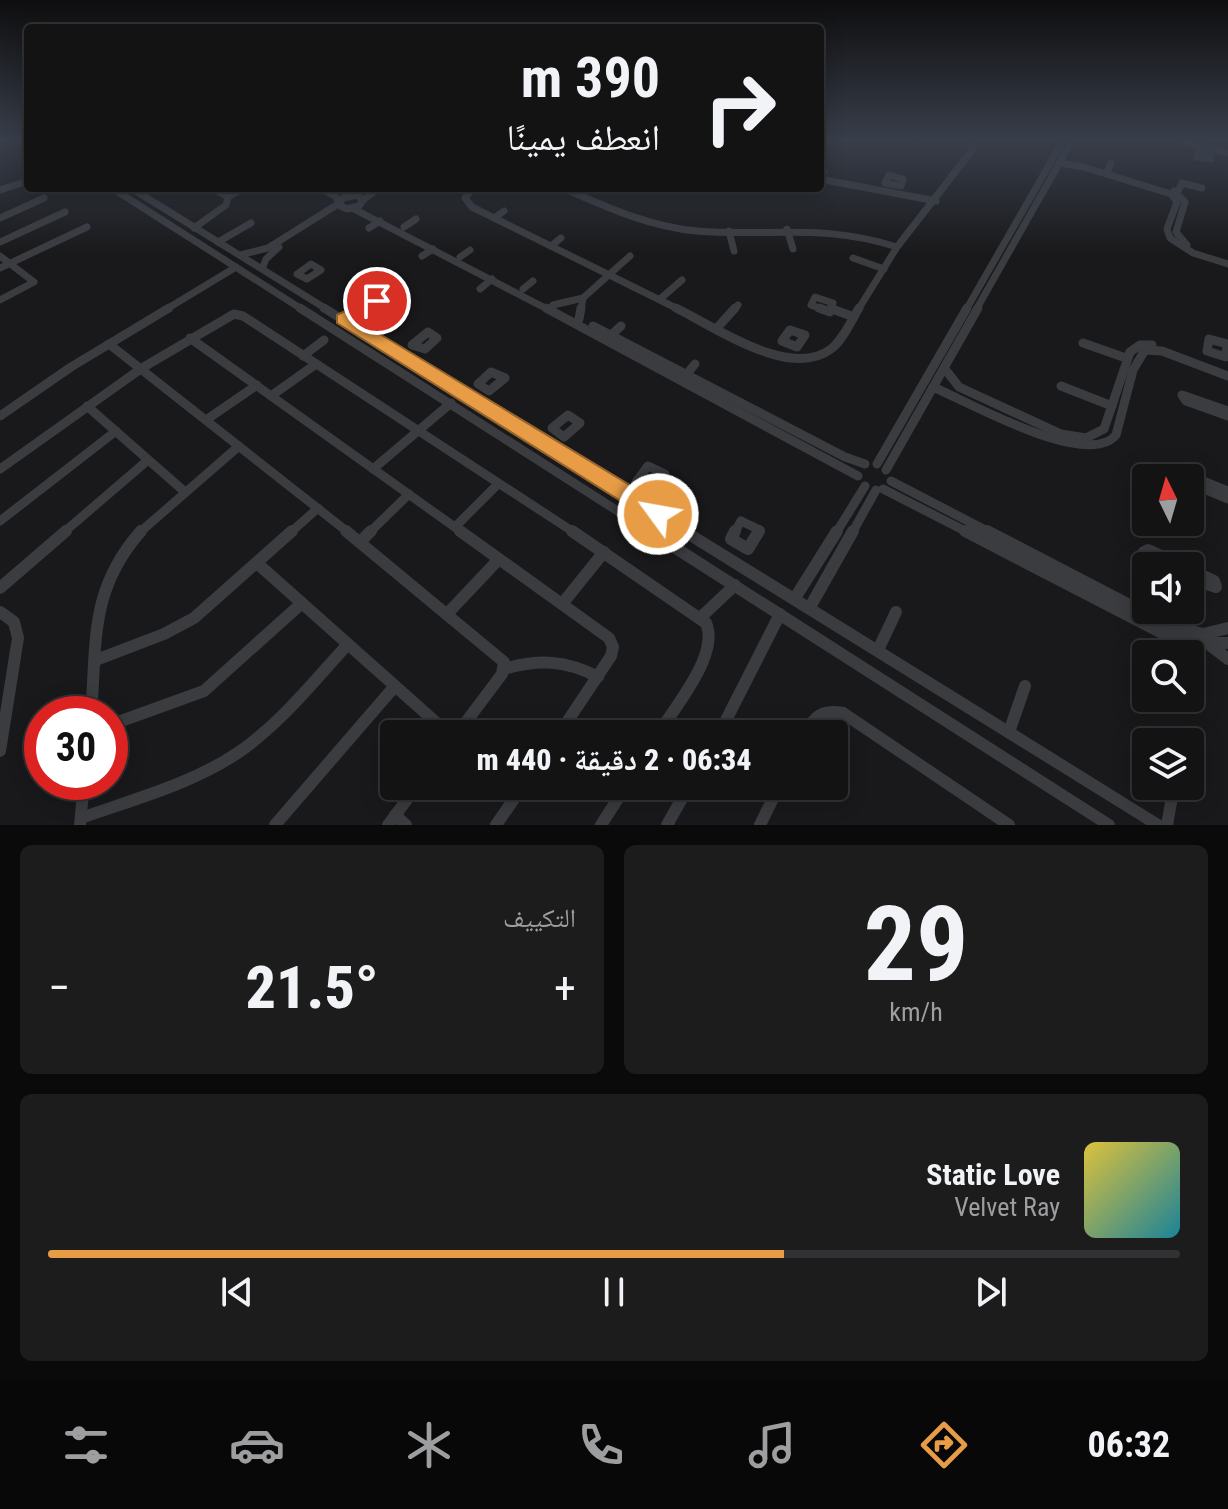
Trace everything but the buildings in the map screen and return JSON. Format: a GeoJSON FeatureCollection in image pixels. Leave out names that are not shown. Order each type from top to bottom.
{"type":"FeatureCollection","features":[{"type":"Feature","properties":{"kind":"street"},"geometry":{"type":"LineString","coordinates":[[468,192],[465,195],[467,204],[494,218],[660,299],[770,358],[799,360],[822,355],[835,346],[897,247],[953,178]]}},
{"type":"Feature","properties":{"kind":"street"},"geometry":{"type":"LineString","coordinates":[[810,607],[1049,178]]}},
{"type":"Feature","properties":{"kind":"street"},"geometry":{"type":"LineString","coordinates":[[795,598],[880,480],[1051,178]]}},
{"type":"Feature","properties":{"kind":"street"},"geometry":{"type":"LineString","coordinates":[[1122,178],[1171,194],[1177,202],[1167,230],[1169,238],[1183,248],[1228,262]]}},
{"type":"Feature","properties":{"kind":"street"},"geometry":{"type":"LineString","coordinates":[[1139,178],[1177,193],[1185,202],[1176,232],[1179,239],[1228,262]]}},
{"type":"Feature","properties":{"kind":"street"},"geometry":{"type":"LineString","coordinates":[[0,183],[24,180]]}},
{"type":"Feature","properties":{"kind":"street"},"geometry":{"type":"LineString","coordinates":[[824,180],[888,188],[936,201]]}},
{"type":"Feature","properties":{"kind":"street"},"geometry":{"type":"LineString","coordinates":[[824,180],[881,193],[909,202],[927,213]]}},
{"type":"Feature","properties":{"kind":"street"},"geometry":{"type":"LineString","coordinates":[[0,190],[24,181]]}},
{"type":"Feature","properties":{"kind":"street"},"geometry":{"type":"LineString","coordinates":[[1177,193],[1182,183],[1202,188]]}},
{"type":"Feature","properties":{"kind":"street"},"geometry":{"type":"LineString","coordinates":[[118,192],[1109,825]]}},
{"type":"Feature","properties":{"kind":"street"},"geometry":{"type":"LineString","coordinates":[[137,192],[1158,825]]}},
{"type":"Feature","properties":{"kind":"street"},"geometry":{"type":"LineString","coordinates":[[219,192],[228,197]]}},
{"type":"Feature","properties":{"kind":"street"},"geometry":{"type":"LineString","coordinates":[[194,228],[225,206],[228,197],[236,192]]}},
{"type":"Feature","properties":{"kind":"street"},"geometry":{"type":"LineString","coordinates":[[328,192],[335,196],[338,203],[350,209],[368,211],[404,227],[460,257],[492,279],[654,362],[858,476],[880,480],[1162,633],[1211,646],[1228,659]]}},
{"type":"Feature","properties":{"kind":"street"},"geometry":{"type":"LineString","coordinates":[[344,192],[363,200],[368,211],[380,221],[433,249],[523,289],[611,335],[654,362],[686,375],[845,457],[865,464],[880,480]]}},
{"type":"Feature","properties":{"kind":"street"},"geometry":{"type":"LineString","coordinates":[[239,255],[268,248],[361,192]]}},
{"type":"Feature","properties":{"kind":"street"},"geometry":{"type":"LineString","coordinates":[[262,269],[275,250],[350,209],[374,192]]}},
{"type":"Feature","properties":{"kind":"street"},"geometry":{"type":"LineString","coordinates":[[572,192],[601,205],[673,227],[729,231],[841,231],[897,247]]}},
{"type":"Feature","properties":{"kind":"street"},"geometry":{"type":"LineString","coordinates":[[0,218],[44,198]]}},
{"type":"Feature","properties":{"kind":"street"},"geometry":{"type":"LineString","coordinates":[[592,212],[601,205]]}},
{"type":"Feature","properties":{"kind":"street"},"geometry":{"type":"LineString","coordinates":[[494,218],[504,211]]}},
{"type":"Feature","properties":{"kind":"street"},"geometry":{"type":"LineString","coordinates":[[0,242],[65,212]]}},
{"type":"Feature","properties":{"kind":"street"},"geometry":{"type":"LineString","coordinates":[[404,227],[416,219]]}},
{"type":"Feature","properties":{"kind":"street"},"geometry":{"type":"LineString","coordinates":[[369,228],[380,221]]}},
{"type":"Feature","properties":{"kind":"street"},"geometry":{"type":"LineString","coordinates":[[218,242],[251,223]]}},
{"type":"Feature","properties":{"kind":"street"},"geometry":{"type":"LineString","coordinates":[[0,268],[87,227]]}},
{"type":"Feature","properties":{"kind":"street"},"geometry":{"type":"LineString","coordinates":[[787,229],[793,249]]}},
{"type":"Feature","properties":{"kind":"street"},"geometry":{"type":"LineString","coordinates":[[729,231],[734,251]]}},
{"type":"Feature","properties":{"kind":"street"},"geometry":{"type":"LineString","coordinates":[[551,246],[561,238]]}},
{"type":"Feature","properties":{"kind":"street"},"geometry":{"type":"LineString","coordinates":[[422,256],[433,249]]}},
{"type":"Feature","properties":{"kind":"street"},"geometry":{"type":"LineString","coordinates":[[460,257],[470,250]]}},
{"type":"Feature","properties":{"kind":"street"},"geometry":{"type":"LineString","coordinates":[[0,256],[34,282],[0,300]]}},
{"type":"Feature","properties":{"kind":"street"},"geometry":{"type":"LineString","coordinates":[[553,305],[583,298],[612,276],[630,256]]}},
{"type":"Feature","properties":{"kind":"street"},"geometry":{"type":"LineString","coordinates":[[853,258],[884,269]]}},
{"type":"Feature","properties":{"kind":"street"},"geometry":{"type":"LineString","coordinates":[[0,416],[109,344],[236,267]]}},
{"type":"Feature","properties":{"kind":"street"},"geometry":{"type":"LineString","coordinates":[[288,285],[301,276]]}},
{"type":"Feature","properties":{"kind":"street"},"geometry":{"type":"LineString","coordinates":[[480,289],[492,279]]}},
{"type":"Feature","properties":{"kind":"street"},"geometry":{"type":"LineString","coordinates":[[660,299],[682,280]]}},
{"type":"Feature","properties":{"kind":"street"},"geometry":{"type":"LineString","coordinates":[[523,289],[533,281]]}},
{"type":"Feature","properties":{"kind":"street"},"geometry":{"type":"LineString","coordinates":[[579,319],[583,298]]}},
{"type":"Feature","properties":{"kind":"street"},"geometry":{"type":"LineString","coordinates":[[717,328],[738,305]]}},
{"type":"Feature","properties":{"kind":"street"},"geometry":{"type":"LineString","coordinates":[[832,309],[854,317]]}},
{"type":"Feature","properties":{"kind":"street"},"geometry":{"type":"LineString","coordinates":[[343,319],[357,310]]}},
{"type":"Feature","properties":{"kind":"street"},"geometry":{"type":"LineString","coordinates":[[673,318],[681,310]]}},
{"type":"Feature","properties":{"kind":"street"},"geometry":{"type":"LineString","coordinates":[[0,469],[142,368],[229,315],[239,314],[700,618],[711,634],[707,656],[667,720]]}},
{"type":"Feature","properties":{"kind":"street"},"geometry":{"type":"LineString","coordinates":[[611,335],[621,326]]}},
{"type":"Feature","properties":{"kind":"street"},"geometry":{"type":"LineString","coordinates":[[190,338],[611,642],[611,656],[569,720]]}},
{"type":"Feature","properties":{"kind":"street"},"geometry":{"type":"LineString","coordinates":[[303,356],[324,340]]}},
{"type":"Feature","properties":{"kind":"street"},"geometry":{"type":"LineString","coordinates":[[1083,343],[1126,358]]}},
{"type":"Feature","properties":{"kind":"street"},"geometry":{"type":"LineString","coordinates":[[109,344],[448,613],[500,656],[504,669]]}},
{"type":"Feature","properties":{"kind":"street"},"geometry":{"type":"LineString","coordinates":[[770,358],[788,345]]}},
{"type":"Feature","properties":{"kind":"street"},"geometry":{"type":"LineString","coordinates":[[945,369],[952,382],[967,392],[1069,437],[1086,438],[1101,433],[1126,358],[1133,347],[1154,345],[1214,359],[1228,373]]}},
{"type":"Feature","properties":{"kind":"street"},"geometry":{"type":"LineString","coordinates":[[404,357],[416,348]]}},
{"type":"Feature","properties":{"kind":"street"},"geometry":{"type":"LineString","coordinates":[[933,387],[1059,441],[1093,447],[1105,445],[1117,435],[1138,355],[1150,349],[1228,373]]}},
{"type":"Feature","properties":{"kind":"street"},"geometry":{"type":"LineString","coordinates":[[271,396],[316,364]]}},
{"type":"Feature","properties":{"kind":"street"},"geometry":{"type":"LineString","coordinates":[[686,375],[695,364]]}},
{"type":"Feature","properties":{"kind":"street"},"geometry":{"type":"LineString","coordinates":[[1118,381],[1130,385]]}},
{"type":"Feature","properties":{"kind":"street"},"geometry":{"type":"LineString","coordinates":[[206,420],[257,385]]}},
{"type":"Feature","properties":{"kind":"street"},"geometry":{"type":"LineString","coordinates":[[1061,386],[1112,406]]}},
{"type":"Feature","properties":{"kind":"street"},"geometry":{"type":"LineString","coordinates":[[472,399],[484,389]]}},
{"type":"Feature","properties":{"kind":"street"},"geometry":{"type":"LineString","coordinates":[[373,469],[451,403]]}},
{"type":"Feature","properties":{"kind":"street"},"geometry":{"type":"LineString","coordinates":[[87,406],[185,492]]}},
{"type":"Feature","properties":{"kind":"street"},"geometry":{"type":"LineString","coordinates":[[1212,408],[1228,414]]}},
{"type":"Feature","properties":{"kind":"street"},"geometry":{"type":"LineString","coordinates":[[0,521],[116,431]]}},
{"type":"Feature","properties":{"kind":"street"},"geometry":{"type":"LineString","coordinates":[[548,445],[558,434]]}},
{"type":"Feature","properties":{"kind":"street"},"geometry":{"type":"LineString","coordinates":[[93,696],[101,602],[111,570],[136,537],[239,446]]}},
{"type":"Feature","properties":{"kind":"street"},"geometry":{"type":"LineString","coordinates":[[0,588],[148,460]]}},
{"type":"Feature","properties":{"kind":"street"},"geometry":{"type":"LineString","coordinates":[[858,476],[859,469],[865,464]]}},
{"type":"Feature","properties":{"kind":"street"},"geometry":{"type":"LineString","coordinates":[[1204,481],[1228,491]]}},
{"type":"Feature","properties":{"kind":"street"},"geometry":{"type":"LineString","coordinates":[[455,527],[498,484]]}},
{"type":"Feature","properties":{"kind":"street"},"geometry":{"type":"LineString","coordinates":[[634,498],[643,487]]}},
{"type":"Feature","properties":{"kind":"street"},"geometry":{"type":"LineString","coordinates":[[1204,489],[1228,499]]}},
{"type":"Feature","properties":{"kind":"street"},"geometry":{"type":"LineString","coordinates":[[360,542],[409,494]]}},
{"type":"Feature","properties":{"kind":"street"},"geometry":{"type":"LineString","coordinates":[[96,660],[181,626],[208,608],[318,508]]}},
{"type":"Feature","properties":{"kind":"street"},"geometry":{"type":"LineString","coordinates":[[731,559],[739,545]]}},
{"type":"Feature","properties":{"kind":"street"},"geometry":{"type":"LineString","coordinates":[[562,604],[604,552]]}},
{"type":"Feature","properties":{"kind":"street"},"geometry":{"type":"LineString","coordinates":[[448,613],[499,559]]}},
{"type":"Feature","properties":{"kind":"street"},"geometry":{"type":"LineString","coordinates":[[1029,559],[1175,629],[1208,634],[1228,628]]}},
{"type":"Feature","properties":{"kind":"street"},"geometry":{"type":"LineString","coordinates":[[258,564],[433,720]]}},
{"type":"Feature","properties":{"kind":"street"},"geometry":{"type":"LineString","coordinates":[[1204,576],[1222,589]]}},
{"type":"Feature","properties":{"kind":"street"},"geometry":{"type":"LineString","coordinates":[[809,579],[821,588]]}},
{"type":"Feature","properties":{"kind":"street"},"geometry":{"type":"LineString","coordinates":[[700,618],[735,585]]}},
{"type":"Feature","properties":{"kind":"street"},"geometry":{"type":"LineString","coordinates":[[128,718],[204,691],[302,603]]}},
{"type":"Feature","properties":{"kind":"street"},"geometry":{"type":"LineString","coordinates":[[0,612],[14,622],[18,638],[0,748]]}},
{"type":"Feature","properties":{"kind":"street"},"geometry":{"type":"LineString","coordinates":[[878,650],[896,612]]}},
{"type":"Feature","properties":{"kind":"street"},"geometry":{"type":"LineString","coordinates":[[726,720],[780,614]]}},
{"type":"Feature","properties":{"kind":"street"},"geometry":{"type":"LineString","coordinates":[[1211,646],[1228,643]]}},
{"type":"Feature","properties":{"kind":"street"},"geometry":{"type":"LineString","coordinates":[[83,800],[81,821],[201,772],[240,752],[264,732],[348,644]]}},
{"type":"Feature","properties":{"kind":"street"},"geometry":{"type":"LineString","coordinates":[[467,720],[504,669],[528,661],[553,659],[576,665],[598,677]]}},
{"type":"Feature","properties":{"kind":"street"},"geometry":{"type":"LineString","coordinates":[[275,825],[395,686]]}},
{"type":"Feature","properties":{"kind":"street"},"geometry":{"type":"LineString","coordinates":[[1009,732],[1025,686]]}},
{"type":"Feature","properties":{"kind":"street"},"geometry":{"type":"LineString","coordinates":[[812,720],[819,712],[829,709],[843,713],[1009,825]]}},
{"type":"Feature","properties":{"kind":"street"},"geometry":{"type":"LineString","coordinates":[[396,822],[409,800]]}},
{"type":"Feature","properties":{"kind":"street"},"geometry":{"type":"LineString","coordinates":[[496,825],[513,800]]}},
{"type":"Feature","properties":{"kind":"street"},"geometry":{"type":"LineString","coordinates":[[601,825],[617,800]]}},
{"type":"Feature","properties":{"kind":"street"},"geometry":{"type":"LineString","coordinates":[[667,825],[681,800]]}},
{"type":"Feature","properties":{"kind":"street"},"geometry":{"type":"LineString","coordinates":[[760,825],[772,800]]}},
{"type":"Feature","properties":{"kind":"street"},"geometry":{"type":"LineString","coordinates":[[1167,825],[1171,800]]}},
{"type":"Feature","properties":{"kind":"route"},"geometry":{"type":"LineString","coordinates":[[377,301],[366,311],[357,310],[343,319],[658,514]]}}]}
